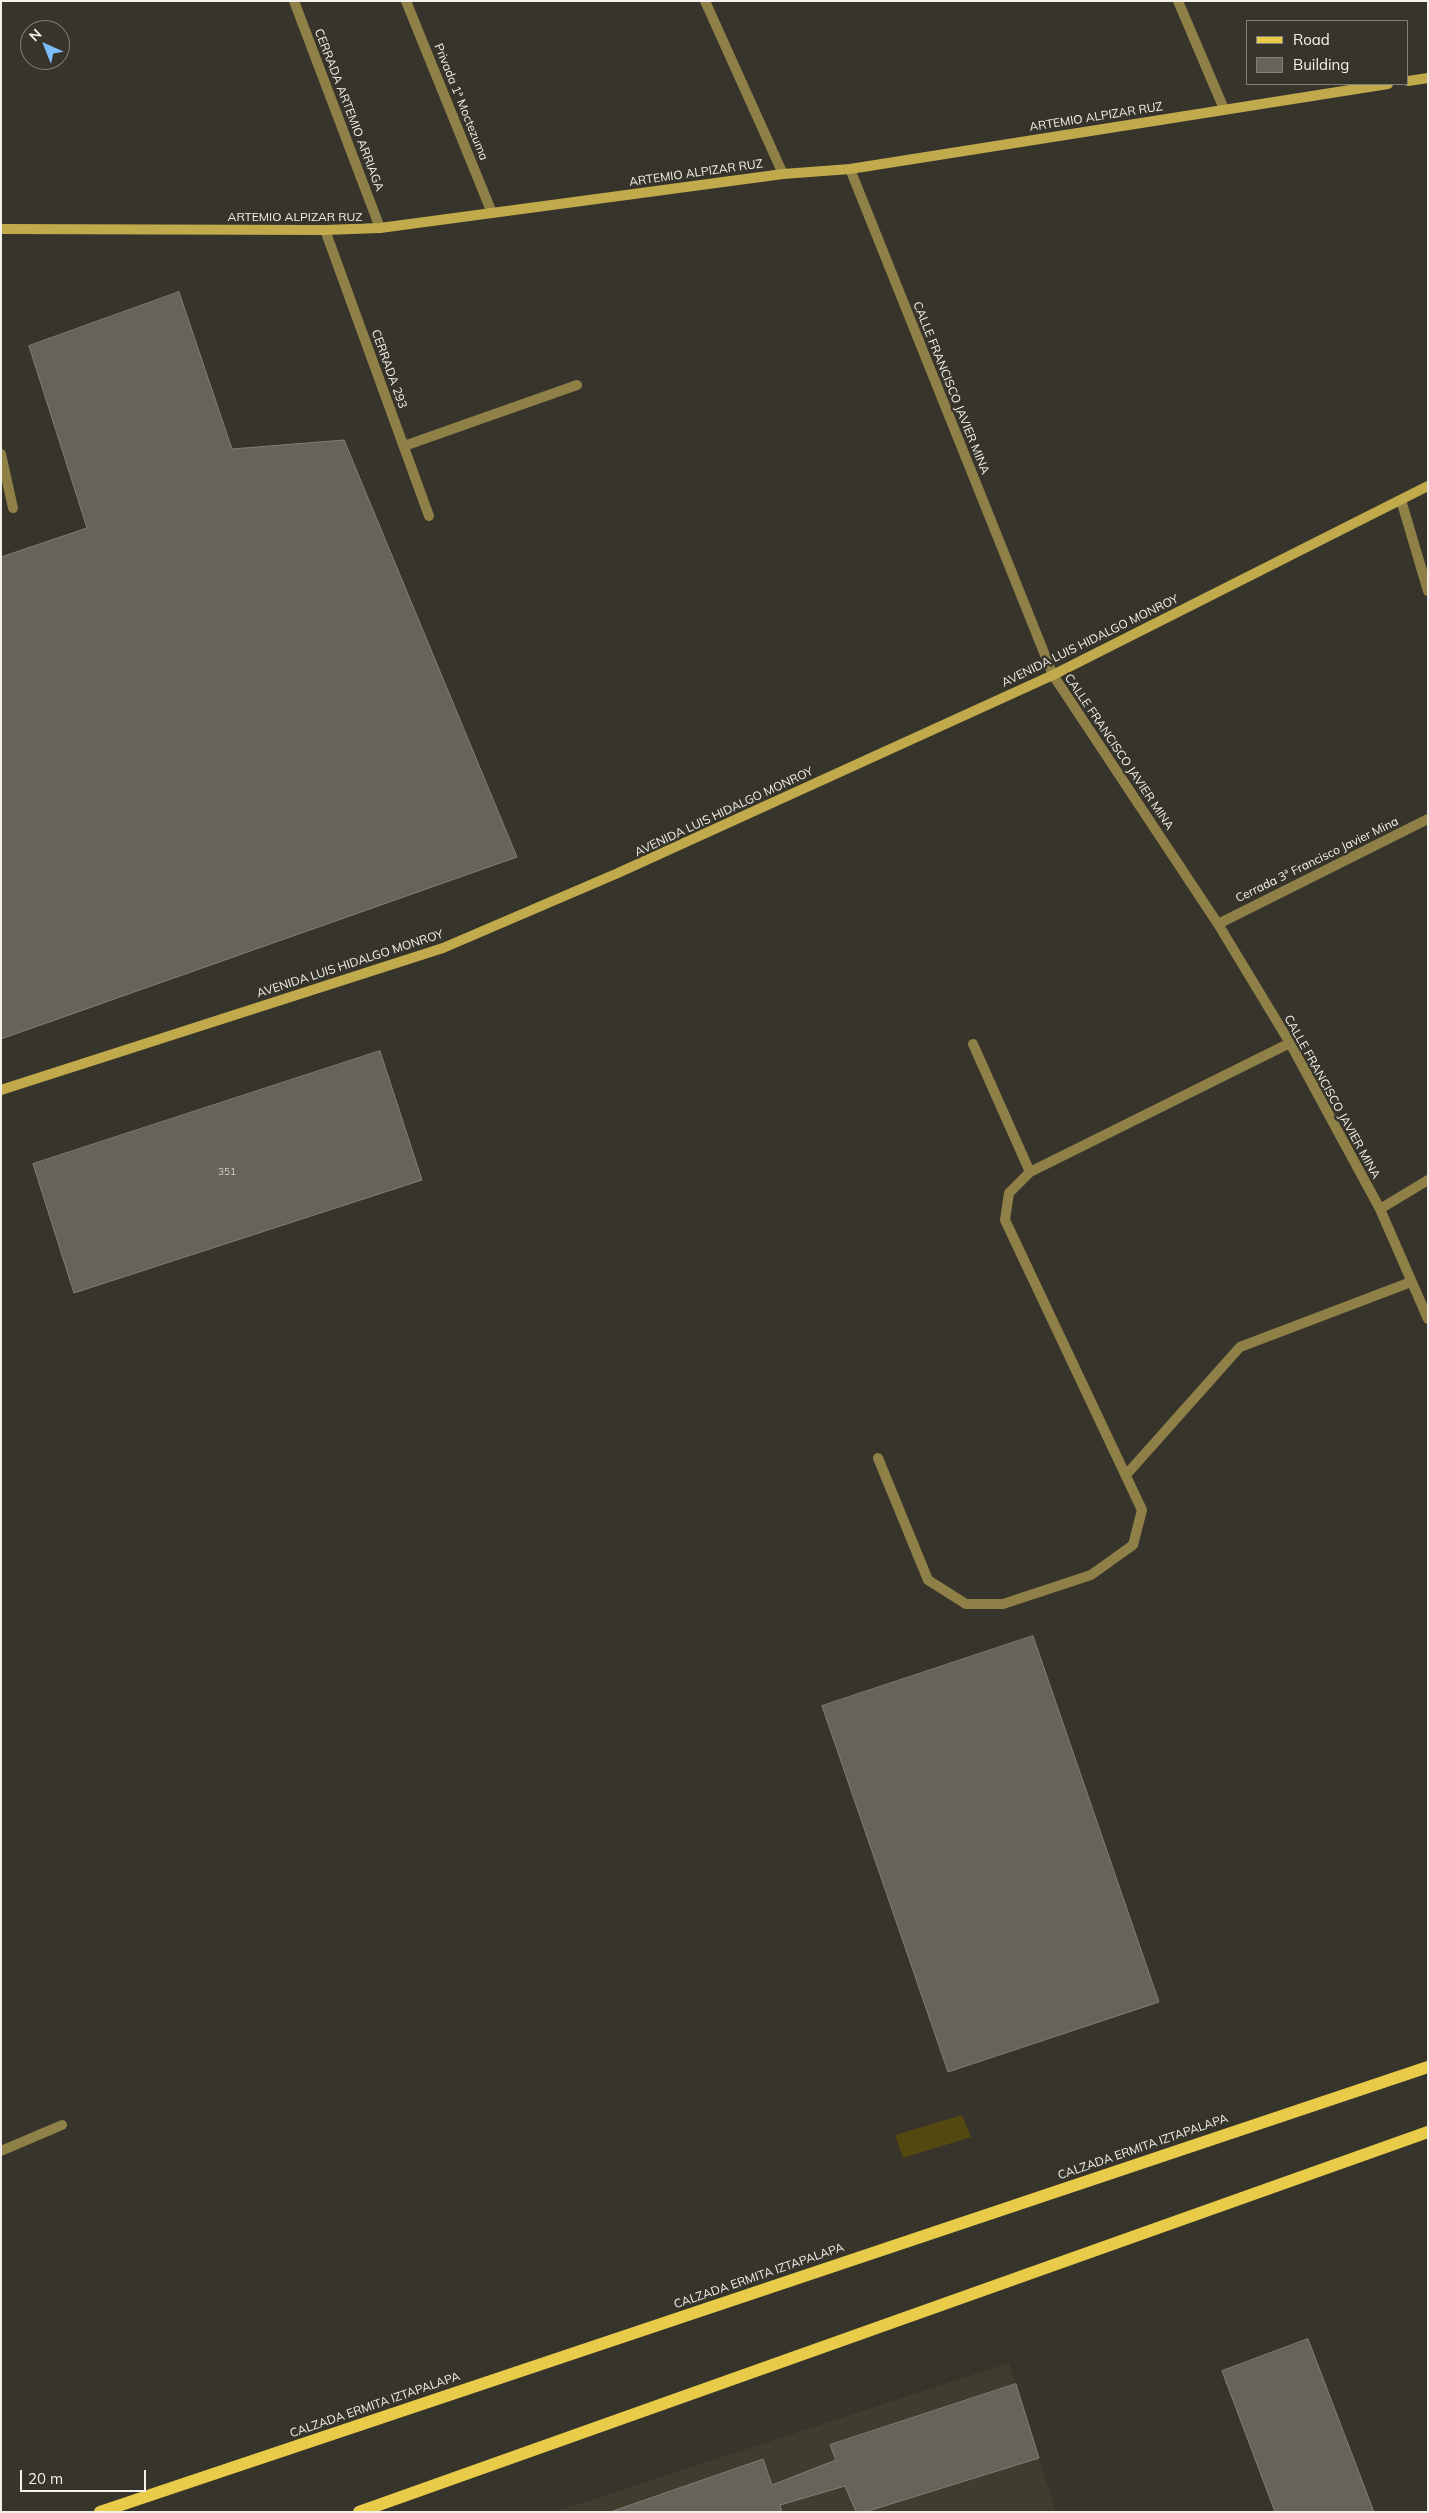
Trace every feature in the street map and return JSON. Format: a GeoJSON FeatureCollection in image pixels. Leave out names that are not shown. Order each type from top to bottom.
{"type":"FeatureCollection","features":[{"type":"Feature","properties":{"kind":"main road","name":"CALZADA ERMITA IZTAPALAPA"},"geometry":{"type":"LineString","coordinates":[[100,2512],[1428,2067]]}},
{"type":"Feature","properties":{"kind":"main road"},"geometry":{"type":"LineString","coordinates":[[359,2512],[1428,2132]]}},
{"type":"Feature","properties":{"kind":"street","name":"CERRADA ARTEMIO ARRIAGA"},"geometry":{"type":"LineString","coordinates":[[294,1],[380,228]]}},
{"type":"Feature","properties":{"kind":"street","name":"Privada 1ª Moctezuma"},"geometry":{"type":"LineString","coordinates":[[406,1],[492,213]]}},
{"type":"Feature","properties":{"kind":"street"},"geometry":{"type":"LineString","coordinates":[[705,1],[783,174]]}},
{"type":"Feature","properties":{"kind":"street"},"geometry":{"type":"LineString","coordinates":[[1178,1],[1224,109]]}},
{"type":"Feature","properties":{"kind":"street"},"geometry":{"type":"LineString","coordinates":[[1409,81],[1428,78]]}},
{"type":"Feature","properties":{"kind":"street","name":"ARTEMIO ALPIZAR RUZ"},"geometry":{"type":"LineString","coordinates":[[1,229],[325,230],[380,228],[783,174],[850,168],[1381,85]]}},
{"type":"Feature","properties":{"kind":"street","name":"CALLE FRANCISCO JAVIER MINA"},"geometry":{"type":"LineString","coordinates":[[850,168],[1053,675],[1218,924],[1290,1042],[1380,1209],[1428,1319]]}},
{"type":"Feature","properties":{"kind":"street","name":"CERRADA 293"},"geometry":{"type":"LineString","coordinates":[[325,230],[429,516]]}},
{"type":"Feature","properties":{"kind":"street"},"geometry":{"type":"LineString","coordinates":[[404,446],[577,385]]}},
{"type":"Feature","properties":{"kind":"street"},"geometry":{"type":"LineString","coordinates":[[1,454],[13,508]]}},
{"type":"Feature","properties":{"kind":"street","name":"AVENIDA LUIS HIDALGO MONROY"},"geometry":{"type":"LineString","coordinates":[[1,1090],[443,948],[618,873],[1053,675],[1428,486]]}},
{"type":"Feature","properties":{"kind":"street"},"geometry":{"type":"LineString","coordinates":[[1400,500],[1428,592]]}},
{"type":"Feature","properties":{"kind":"street","name":"Cerrada 3ª Francisco Javier Mina"},"geometry":{"type":"LineString","coordinates":[[1218,924],[1428,820]]}},
{"type":"Feature","properties":{"kind":"street"},"geometry":{"type":"LineString","coordinates":[[878,1458],[928,1580],[966,1604],[1003,1604],[1091,1575],[1133,1545],[1142,1510],[1005,1220],[1009,1193],[1030,1172],[1290,1042]]}},
{"type":"Feature","properties":{"kind":"street"},"geometry":{"type":"LineString","coordinates":[[973,1044],[1030,1172]]}},
{"type":"Feature","properties":{"kind":"street"},"geometry":{"type":"LineString","coordinates":[[1380,1209],[1428,1180]]}},
{"type":"Feature","properties":{"kind":"street"},"geometry":{"type":"LineString","coordinates":[[1126,1475],[1240,1347],[1411,1282]]}},
{"type":"Feature","properties":{"kind":"street"},"geometry":{"type":"LineString","coordinates":[[1,2151],[62,2125]]}},
{"type":"Feature","properties":{"kind":"shaded area"},"geometry":{"type":"Polygon","coordinates":[[[962,2115],[971,2137],[903,2158],[895,2135],[962,2115]]]}},
{"type":"Feature","properties":{"kind":"shaded area"},"geometry":{"type":"Polygon","coordinates":[[[1009,2363],[1056,2512],[554,2512],[1009,2363]]]}},
{"type":"Feature","properties":{"kind":"building"},"geometry":{"type":"Polygon","coordinates":[[[179,292],[232,449],[344,440],[517,857],[1,1039],[1,557],[87,528],[29,346],[179,292]]]}},
{"type":"Feature","properties":{"kind":"building"},"geometry":{"type":"Polygon","coordinates":[[[380,1051],[422,1180],[74,1293],[33,1164],[380,1051]]]}},
{"type":"Feature","properties":{"kind":"building"},"geometry":{"type":"Polygon","coordinates":[[[1033,1636],[1159,2002],[948,2072],[822,1706],[1033,1636]]]}},
{"type":"Feature","properties":{"kind":"building"},"geometry":{"type":"Polygon","coordinates":[[[1308,2339],[1374,2512],[1275,2512],[1222,2371],[1308,2339]]]}},
{"type":"Feature","properties":{"kind":"building"},"geometry":{"type":"Polygon","coordinates":[[[1016,2384],[1039,2458],[865,2512],[856,2512],[845,2486],[780,2505],[782,2512],[610,2512],[763,2459],[772,2485],[836,2460],[830,2445],[1016,2384]]]}}]}
